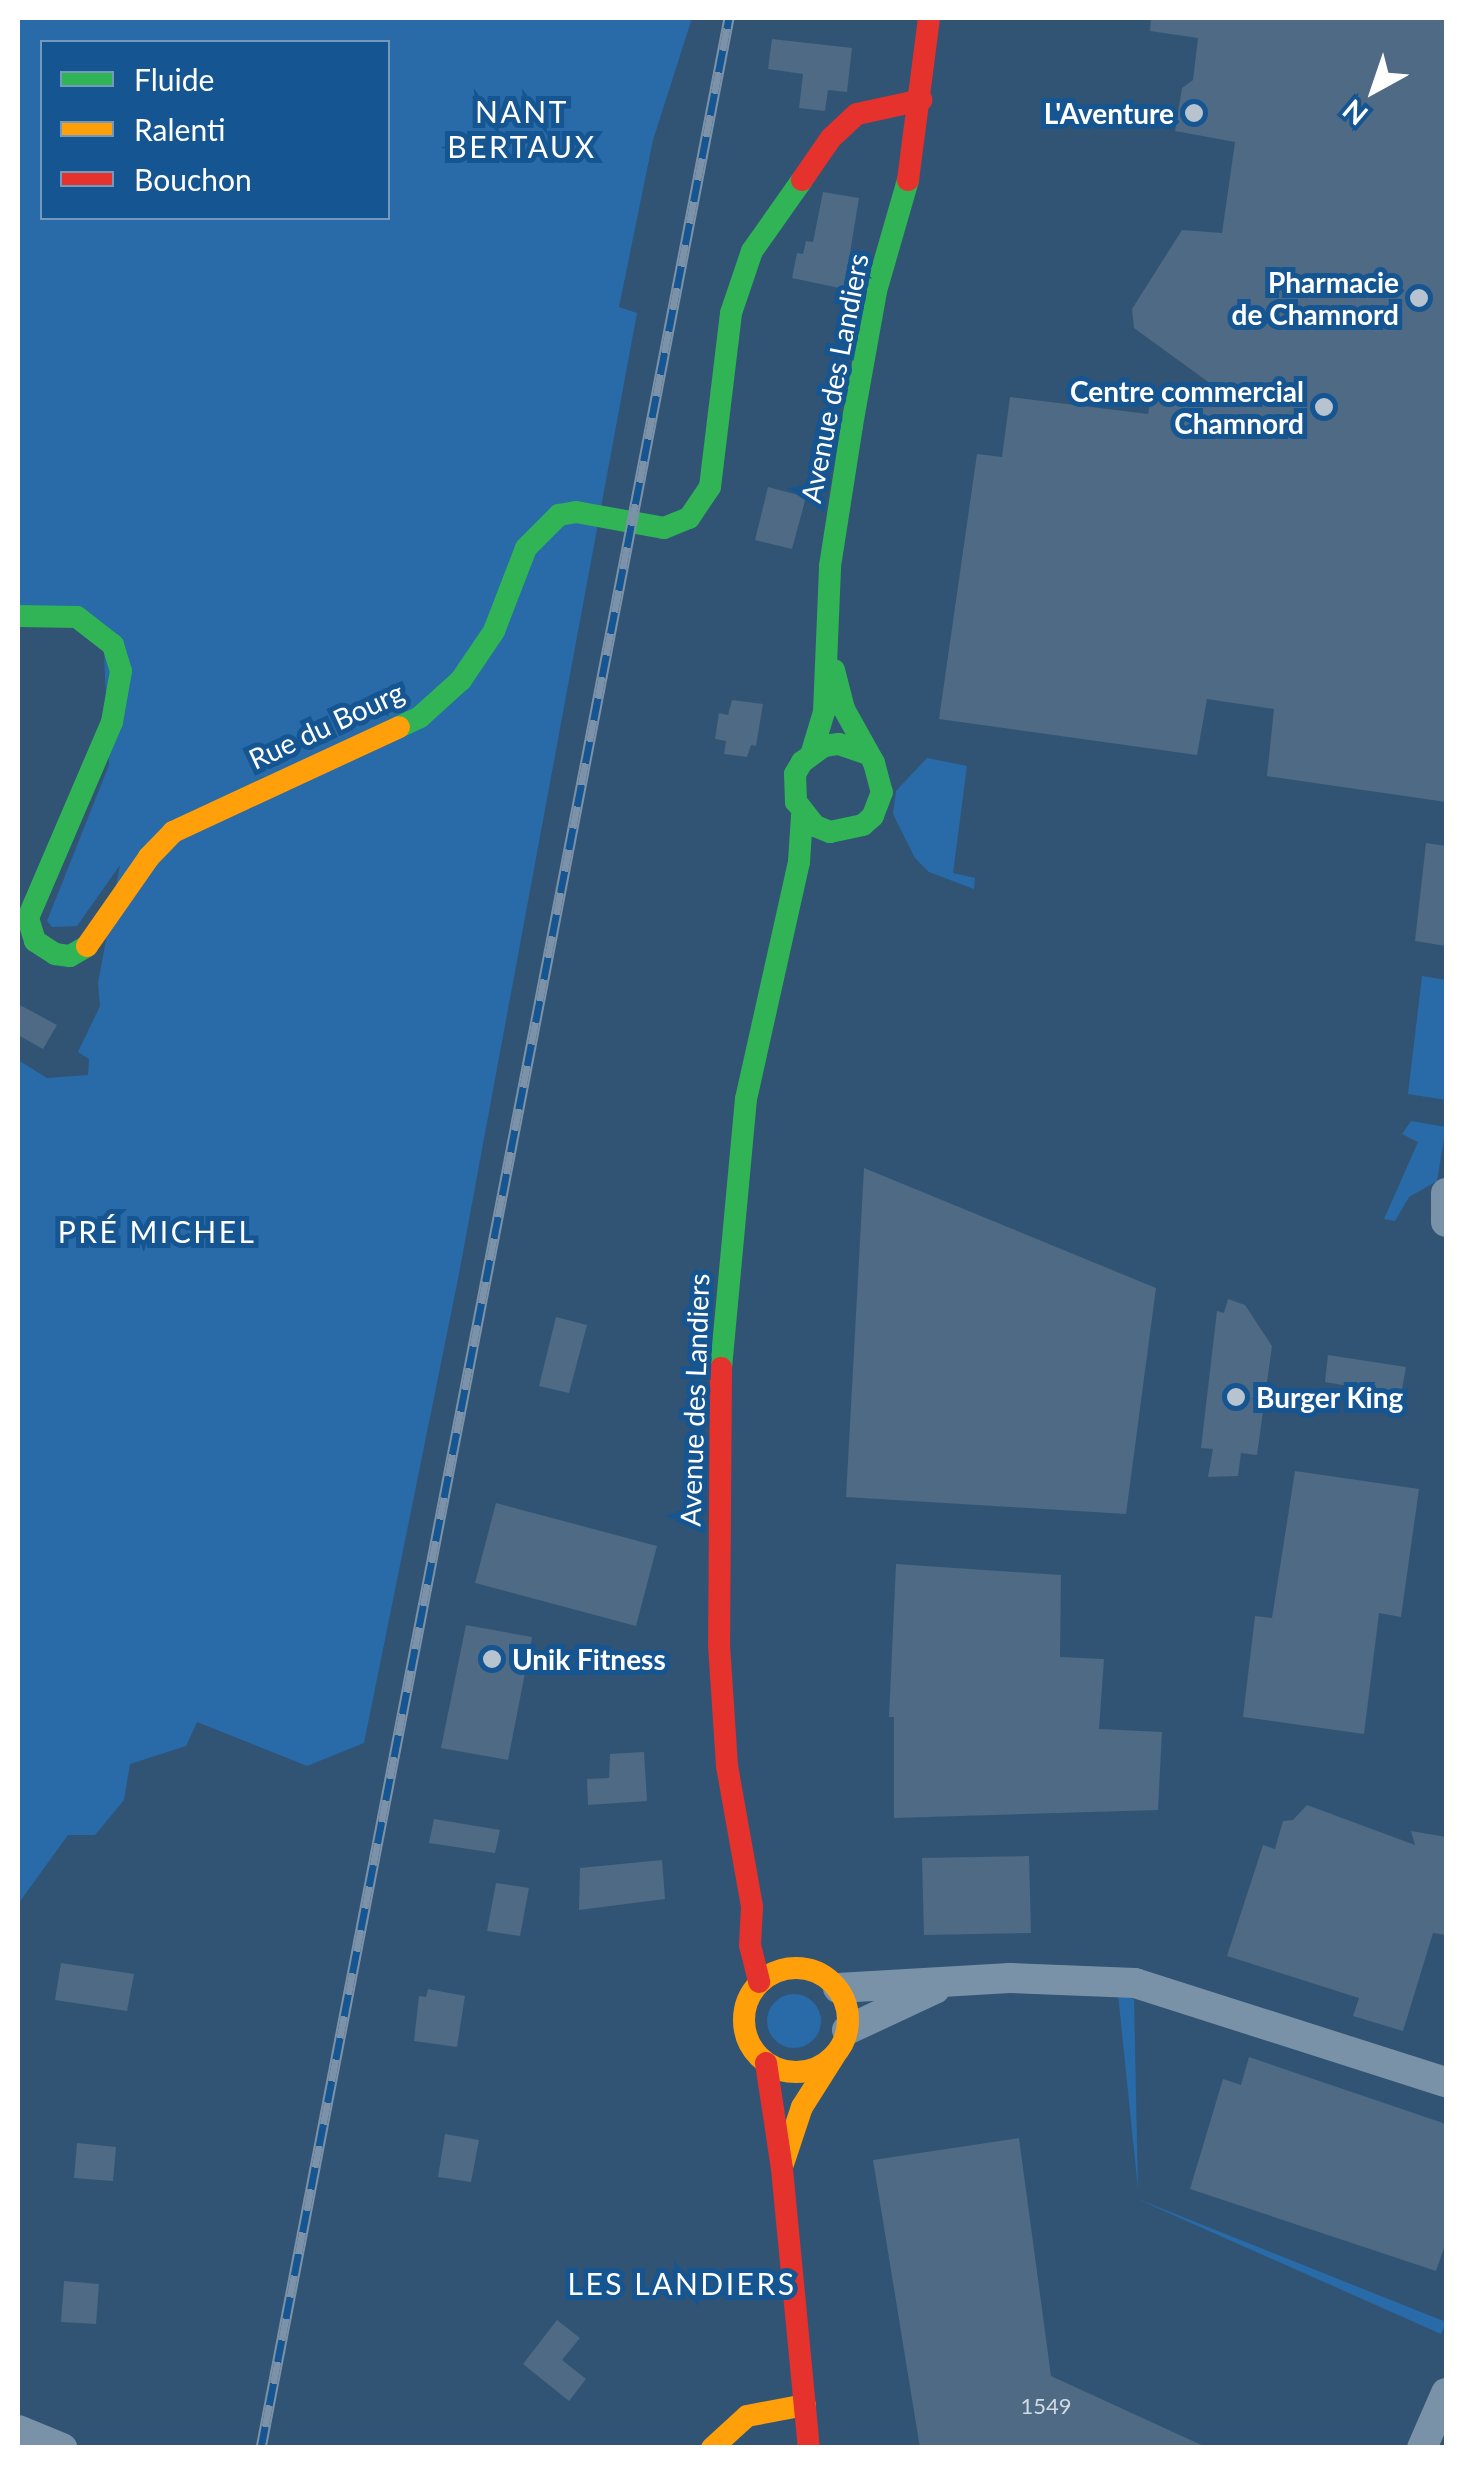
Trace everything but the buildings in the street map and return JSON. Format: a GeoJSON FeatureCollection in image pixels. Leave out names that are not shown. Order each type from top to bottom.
{"type":"FeatureCollection","features":[{"type":"Feature","properties":{"kind":"main road","name":"Avenue des Landiers"},"geometry":{"type":"LineString","coordinates":[[812,752],[824,712],[830,566],[876,291],[905,200],[929,18]]}},
{"type":"Feature","properties":{"kind":"main road","name":"Rue du Bourg"},"geometry":{"type":"LineString","coordinates":[[18,616],[78,617],[113,645],[121,671],[112,722],[28,918],[35,941],[56,954],[70,956],[93,942],[149,857],[173,832],[420,717],[461,680],[494,631],[526,548],[559,515],[576,512],[664,528],[689,518],[710,486],[732,312],[752,252],[799,180],[847,123],[866,110],[921,100]]}},
{"type":"Feature","properties":{"kind":"main road"},"geometry":{"type":"LineString","coordinates":[[790,897],[873,816],[882,792],[874,763],[865,754],[844,709],[827,642]]}},
{"type":"Feature","properties":{"kind":"main road"},"geometry":{"type":"LineString","coordinates":[[862,826],[830,832],[802,815],[796,802],[796,774],[812,752],[839,744],[865,754]]}},
{"type":"Feature","properties":{"kind":"main road","name":"Avenue des Landiers"},"geometry":{"type":"LineString","coordinates":[[758,1982],[750,1944],[752,1907],[726,1766],[719,1645],[721,1342],[746,1099],[799,862],[802,815]]}},
{"type":"Feature","properties":{"kind":"main road","name":"Avenue des Landiers"},"geometry":{"type":"LineString","coordinates":[[752,1907],[783,1944],[827,1980]]}},
{"type":"Feature","properties":{"kind":"main road"},"geometry":{"type":"LineString","coordinates":[[782,2169],[802,2107],[844,2039],[845,2003],[827,1980],[783,1968],[758,1982],[750,1993],[744,2022],[746,2037],[777,2070],[805,2072],[844,2039]]}},
{"type":"Feature","properties":{"kind":"main road"},"geometry":{"type":"LineString","coordinates":[[766,2062],[782,2169],[809,2448]]}},
{"type":"Feature","properties":{"kind":"main road"},"geometry":{"type":"LineString","coordinates":[[712,2448],[747,2416],[805,2405]]}},
{"type":"Feature","properties":{"kind":"street"},"geometry":{"type":"LineString","coordinates":[[1446,1192],[1446,1222]]}},
{"type":"Feature","properties":{"kind":"street"},"geometry":{"type":"LineString","coordinates":[[827,1980],[947,1984],[1010,1978],[1135,1983],[1446,2082]]}},
{"type":"Feature","properties":{"kind":"street"},"geometry":{"type":"LineString","coordinates":[[844,2039],[947,1984]]}},
{"type":"Feature","properties":{"kind":"street"},"geometry":{"type":"LineString","coordinates":[[1422,2448],[1446,2393]]}},
{"type":"Feature","properties":{"kind":"street"},"geometry":{"type":"LineString","coordinates":[[18,2430],[62,2448]]}},
{"type":"Feature","properties":{"kind":"shaded area"},"geometry":{"type":"Polygon","coordinates":[[[18,18],[692,18],[653,140],[619,307],[637,313],[458,1279],[364,1743],[307,1766],[197,1722],[186,1746],[130,1764],[124,1800],[95,1835],[68,1835],[18,1904],[18,1060],[47,1078],[88,1075],[89,1059],[78,1052],[100,1006],[98,983],[120,865],[77,926],[52,927],[47,921],[109,765],[103,630],[18,621],[18,18]]]}},
{"type":"Feature","properties":{"kind":"shaded area"},"geometry":{"type":"Polygon","coordinates":[[[927,758],[967,766],[953,873],[975,878],[974,889],[929,872],[915,858],[893,814],[896,791],[927,758]]]}},
{"type":"Feature","properties":{"kind":"shaded area"},"geometry":{"type":"Polygon","coordinates":[[[1422,976],[1446,980],[1446,1100],[1408,1094],[1422,976]]]}},
{"type":"Feature","properties":{"kind":"shaded area"},"geometry":{"type":"Polygon","coordinates":[[[1411,1121],[1446,1127],[1437,1181],[1409,1197],[1395,1221],[1384,1219],[1418,1142],[1402,1134],[1411,1121]]]}},
{"type":"Feature","properties":{"kind":"shaded area"},"geometry":{"type":"Polygon","coordinates":[[[794,1994],[813,2002],[821,2021],[813,2040],[794,2048],[775,2040],[767,2021],[775,2002],[794,1994]]]}},
{"type":"Feature","properties":{"kind":"shaded area"},"geometry":{"type":"Polygon","coordinates":[[[1118,1994],[1134,1999],[1138,2189],[1118,1994]]]}},
{"type":"Feature","properties":{"kind":"shaded area"},"geometry":{"type":"Polygon","coordinates":[[[1135,2198],[1446,2322],[1441,2334],[1135,2198]]]}},
{"type":"Feature","properties":{"kind":"railway"},"geometry":{"type":"LineString","coordinates":[[261,2448],[729,18]]}},
{"type":"Feature","properties":{"kind":"traffic: fast"},"geometry":{"type":"LineString","coordinates":[[399,727],[420,717],[461,680],[494,631],[526,548],[559,515],[576,512],[664,528],[689,518],[710,487],[731,313],[752,251],[802,180]]}},
{"type":"Feature","properties":{"kind":"traffic: fast"},"geometry":{"type":"LineString","coordinates":[[812,752],[824,712],[830,566],[852,425],[876,291],[908,180]]}},
{"type":"Feature","properties":{"kind":"traffic: fast"},"geometry":{"type":"LineString","coordinates":[[18,616],[77,617],[113,645],[121,671],[112,722],[28,918],[35,941],[55,954],[70,956],[87,946]]}},
{"type":"Feature","properties":{"kind":"traffic: fast"},"geometry":{"type":"LineString","coordinates":[[834,670],[844,709],[874,763],[882,792],[873,816],[863,825],[830,832],[815,826],[796,802],[795,774],[802,762],[824,746],[839,744],[865,753]]}},
{"type":"Feature","properties":{"kind":"traffic: fast"},"geometry":{"type":"LineString","coordinates":[[721,1368],[746,1099],[799,862],[802,815]]}},
{"type":"Feature","properties":{"kind":"traffic: slow"},"geometry":{"type":"LineString","coordinates":[[87,946],[149,857],[173,832],[399,727]]}},
{"type":"Feature","properties":{"kind":"traffic: slow"},"geometry":{"type":"LineString","coordinates":[[796,1968],[816,1972],[833,1983],[844,2000],[848,2020],[844,2040],[833,2057],[816,2068],[796,2072],[776,2068],[759,2057],[748,2040],[744,2020],[748,2000],[759,1983],[776,1972],[796,1968]]}},
{"type":"Feature","properties":{"kind":"traffic: slow"},"geometry":{"type":"LineString","coordinates":[[783,2164],[802,2107],[835,2055]]}},
{"type":"Feature","properties":{"kind":"traffic: slow"},"geometry":{"type":"LineString","coordinates":[[712,2448],[747,2416],[805,2405]]}},
{"type":"Feature","properties":{"kind":"traffic: jam"},"geometry":{"type":"LineString","coordinates":[[908,180],[929,18]]}},
{"type":"Feature","properties":{"kind":"traffic: jam"},"geometry":{"type":"LineString","coordinates":[[802,180],[831,138],[857,114],[921,100]]}},
{"type":"Feature","properties":{"kind":"traffic: jam"},"geometry":{"type":"LineString","coordinates":[[721,1368],[719,1645],[727,1766],[752,1907],[750,1945],[759,1982]]}},
{"type":"Feature","properties":{"kind":"traffic: jam"},"geometry":{"type":"LineString","coordinates":[[766,2063],[782,2169],[809,2448]]}},
{"type":"Feature","properties":{"kind":"place","name":"L'Aventure"},"geometry":{"type":"Point","coordinates":[1194,113]}},
{"type":"Feature","properties":{"kind":"place","name":"Pharmacie de Chamnord"},"geometry":{"type":"Point","coordinates":[1419,298]}},
{"type":"Feature","properties":{"kind":"place","name":"Centre commercial Chamnord"},"geometry":{"type":"Point","coordinates":[1324,407]}},
{"type":"Feature","properties":{"kind":"place","name":"Burger King"},"geometry":{"type":"Point","coordinates":[1236,1397]}},
{"type":"Feature","properties":{"kind":"place","name":"Unik Fitness"},"geometry":{"type":"Point","coordinates":[492,1659]}},
{"type":"Feature","properties":{"kind":"district","name":"NANT BERTAUX"},"geometry":{"type":"Point","coordinates":[522,128]}},
{"type":"Feature","properties":{"kind":"district","name":"PRÉ MICHEL"},"geometry":{"type":"Point","coordinates":[157,1231]}},
{"type":"Feature","properties":{"kind":"district","name":"LES LANDIERS"},"geometry":{"type":"Point","coordinates":[682,2283]}}]}
